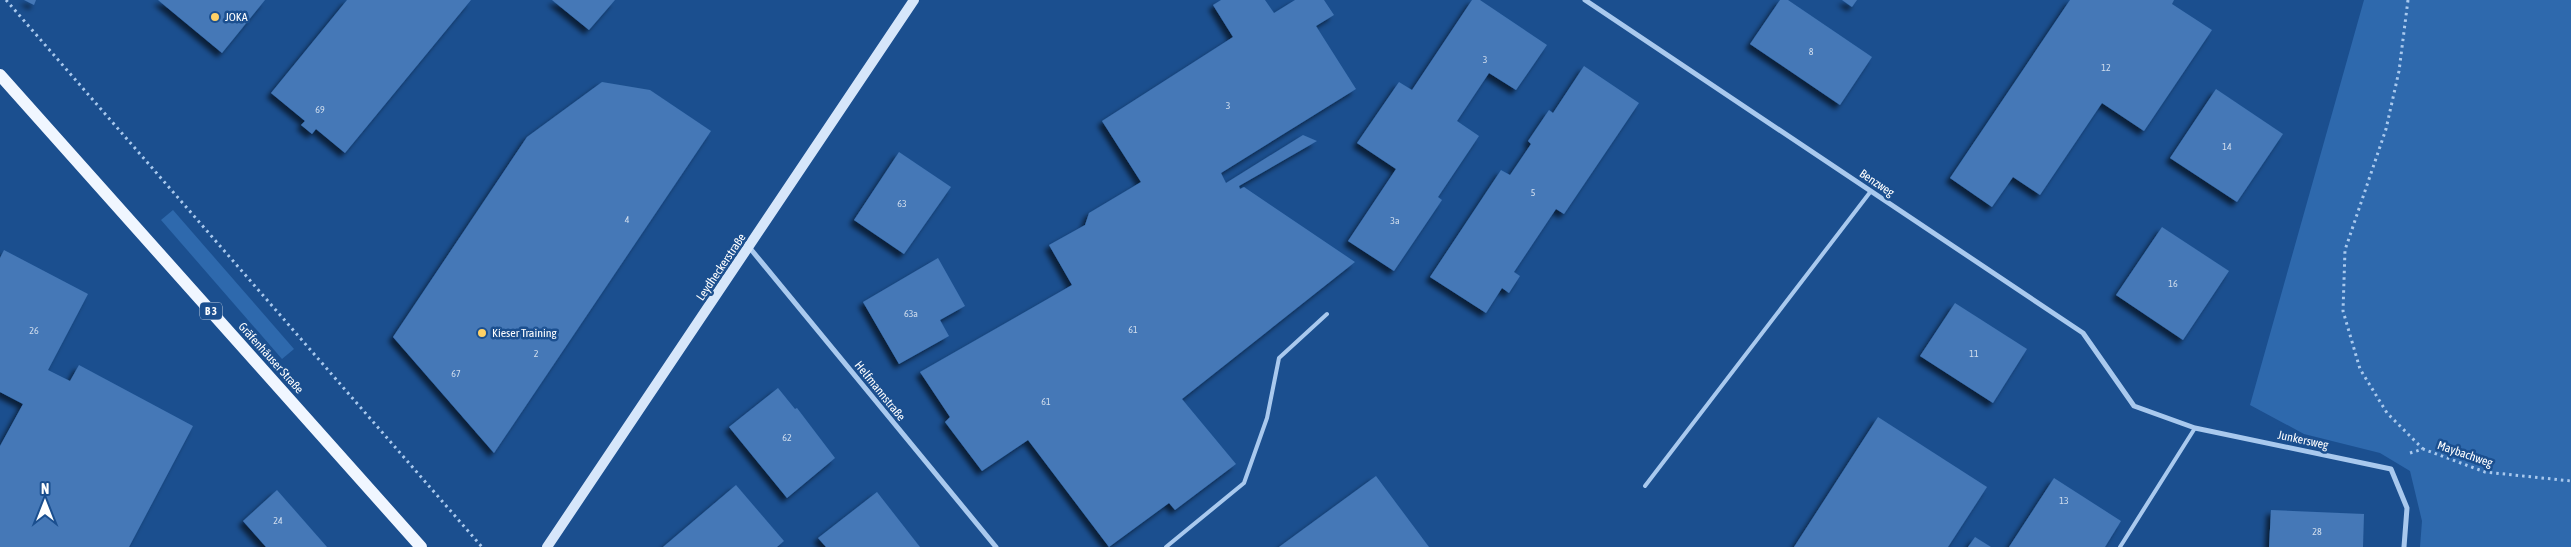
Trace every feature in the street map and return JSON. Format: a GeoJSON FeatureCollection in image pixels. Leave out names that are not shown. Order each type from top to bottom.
{"type":"FeatureCollection","features":[{"type":"Feature","properties":{"kind":"main road","name":"Gräfenhäuser Straße"},"geometry":{"type":"LineString","coordinates":[[0,75],[421,547]]}},
{"type":"Feature","properties":{"kind":"street","name":"Leydheckerstraße"},"geometry":{"type":"LineString","coordinates":[[547,547],[914,0]]}},
{"type":"Feature","properties":{"kind":"street","name":"Benzweg"},"geometry":{"type":"LineString","coordinates":[[1585,0],[2083,333],[2134,406]]}},
{"type":"Feature","properties":{"kind":"street","name":"Helfmannstraße"},"geometry":{"type":"LineString","coordinates":[[749,247],[996,547]]}},
{"type":"Feature","properties":{"kind":"street","name":"Junkersweg"},"geometry":{"type":"LineString","coordinates":[[2134,406],[2195,428],[2391,469]]}},
{"type":"Feature","properties":{"kind":"street"},"geometry":{"type":"LineString","coordinates":[[2391,469],[2407,508],[2404,547]]}},
{"type":"Feature","properties":{"kind":"lane"},"geometry":{"type":"LineString","coordinates":[[1645,486],[1871,191]]}},
{"type":"Feature","properties":{"kind":"lane"},"geometry":{"type":"LineString","coordinates":[[1166,547],[1244,483],[1267,418],[1279,358],[1327,314]]}},
{"type":"Feature","properties":{"kind":"lane"},"geometry":{"type":"LineString","coordinates":[[2120,547],[2195,428]]}},
{"type":"Feature","properties":{"kind":"path"},"geometry":{"type":"LineString","coordinates":[[6,0],[482,547]]}},
{"type":"Feature","properties":{"kind":"path"},"geometry":{"type":"LineString","coordinates":[[2408,0],[2399,71],[2386,129],[2345,250],[2343,311],[2360,369],[2387,412],[2423,449]]}},
{"type":"Feature","properties":{"kind":"path","name":"Maybachweg"},"geometry":{"type":"LineString","coordinates":[[2391,469],[2408,454],[2423,449],[2485,472],[2571,481]]}},
{"type":"Feature","properties":{"kind":"path"},"geometry":{"type":"LineString","coordinates":[[438,506],[443,502]]}},
{"type":"Feature","properties":{"kind":"shaded area"},"geometry":{"type":"Polygon","coordinates":[[[2364,0],[2571,0],[2571,547],[2420,547],[2422,521],[2410,471],[2380,453],[2304,434],[2250,405],[2364,0]]]}},
{"type":"Feature","properties":{"kind":"shaded area"},"geometry":{"type":"Polygon","coordinates":[[[173,210],[294,349],[282,359],[161,220],[173,210]]]}},
{"type":"Feature","properties":{"kind":"building"},"geometry":{"type":"Polygon","coordinates":[[[24,0],[36,0],[34,5],[24,0]]]}},
{"type":"Feature","properties":{"kind":"building","name":"JOKA"},"geometry":{"type":"Polygon","coordinates":[[[158,0],[265,0],[222,53],[158,0]]]}},
{"type":"Feature","properties":{"kind":"building"},"geometry":{"type":"Polygon","coordinates":[[[347,0],[471,0],[345,153],[316,129],[312,134],[301,125],[305,121],[271,93],[347,0]]]}},
{"type":"Feature","properties":{"kind":"building"},"geometry":{"type":"Polygon","coordinates":[[[552,0],[615,0],[589,30],[552,0]]]}},
{"type":"Feature","properties":{"kind":"building"},"geometry":{"type":"Polygon","coordinates":[[[1221,0],[1265,0],[1274,13],[1295,0],[1324,0],[1334,15],[1316,26],[1356,89],[1221,173],[1226,183],[1303,135],[1317,141],[1239,186],[1240,189],[1244,187],[1355,262],[1182,399],[1236,464],[1175,510],[1169,503],[1109,547],[1028,440],[982,471],[945,422],[950,417],[920,372],[1072,285],[1049,245],[1085,225],[1089,213],[1141,182],[1102,121],[1233,37],[1213,5],[1221,0]]]}},
{"type":"Feature","properties":{"kind":"building"},"geometry":{"type":"Polygon","coordinates":[[[1472,0],[1480,0],[1547,45],[1516,90],[1489,73],[1457,121],[1479,136],[1438,197],[1442,200],[1394,271],[1348,241],[1396,169],[1357,143],[1399,82],[1412,90],[1472,0]]]}},
{"type":"Feature","properties":{"kind":"building"},"geometry":{"type":"Polygon","coordinates":[[[1780,0],[1788,0],[1872,57],[1840,105],[1750,44],[1780,0]]]}},
{"type":"Feature","properties":{"kind":"building"},"geometry":{"type":"Polygon","coordinates":[[[1842,0],[1857,0],[1852,7],[1842,0]]]}},
{"type":"Feature","properties":{"kind":"building"},"geometry":{"type":"Polygon","coordinates":[[[2070,0],[2174,0],[2172,4],[2212,30],[2144,131],[2102,103],[2040,195],[2013,177],[1992,207],[1950,178],[2070,0]]]}},
{"type":"Feature","properties":{"kind":"building"},"geometry":{"type":"Polygon","coordinates":[[[1584,66],[1639,103],[1564,214],[1556,209],[1514,272],[1520,276],[1509,293],[1502,288],[1486,313],[1430,277],[1501,170],[1510,175],[1531,144],[1528,141],[1549,110],[1553,113],[1584,66]]]}},
{"type":"Feature","properties":{"kind":"building"},"geometry":{"type":"Polygon","coordinates":[[[602,82],[650,90],[711,131],[494,453],[393,337],[527,137],[602,82]]]}},
{"type":"Feature","properties":{"kind":"building"},"geometry":{"type":"Polygon","coordinates":[[[2216,89],[2283,134],[2237,202],[2170,158],[2216,89]]]}},
{"type":"Feature","properties":{"kind":"building"},"geometry":{"type":"Polygon","coordinates":[[[899,152],[951,187],[904,254],[854,220],[899,152]]]}},
{"type":"Feature","properties":{"kind":"building"},"geometry":{"type":"Polygon","coordinates":[[[2162,227],[2229,271],[2183,340],[2116,295],[2162,227]]]}},
{"type":"Feature","properties":{"kind":"building"},"geometry":{"type":"Polygon","coordinates":[[[4,250],[88,294],[48,370],[70,381],[79,365],[193,426],[129,547],[0,547],[0,446],[23,404],[0,392],[0,258],[4,250]]]}},
{"type":"Feature","properties":{"kind":"building"},"geometry":{"type":"Polygon","coordinates":[[[938,258],[965,306],[940,320],[949,336],[899,364],[863,302],[938,258]]]}},
{"type":"Feature","properties":{"kind":"building"},"geometry":{"type":"Polygon","coordinates":[[[1955,303],[2027,349],[1993,403],[1920,356],[1955,303]]]}},
{"type":"Feature","properties":{"kind":"building"},"geometry":{"type":"Polygon","coordinates":[[[778,388],[795,409],[797,408],[835,458],[787,498],[729,427],[778,388]]]}},
{"type":"Feature","properties":{"kind":"building"},"geometry":{"type":"Polygon","coordinates":[[[1878,417],[1987,487],[1948,547],[1794,547],[1878,417]]]}},
{"type":"Feature","properties":{"kind":"building"},"geometry":{"type":"Polygon","coordinates":[[[1376,476],[1429,547],[1279,547],[1376,476]]]}},
{"type":"Feature","properties":{"kind":"building"},"geometry":{"type":"Polygon","coordinates":[[[2054,478],[2121,521],[2105,547],[2009,547],[2054,478]]]}},
{"type":"Feature","properties":{"kind":"building"},"geometry":{"type":"Polygon","coordinates":[[[736,485],[784,541],[777,547],[663,547],[736,485]]]}},
{"type":"Feature","properties":{"kind":"building"},"geometry":{"type":"Polygon","coordinates":[[[277,490],[327,547],[266,547],[243,521],[277,490]]]}},
{"type":"Feature","properties":{"kind":"building"},"geometry":{"type":"Polygon","coordinates":[[[877,492],[920,547],[826,547],[818,538],[877,492]]]}},
{"type":"Feature","properties":{"kind":"building"},"geometry":{"type":"Polygon","coordinates":[[[2271,510],[2364,514],[2363,547],[2269,547],[2271,510]]]}},
{"type":"Feature","properties":{"kind":"building"},"geometry":{"type":"Polygon","coordinates":[[[1975,537],[1991,547],[1968,547],[1975,537]]]}},
{"type":"Feature","properties":{"kind":"place","name":"JOKA"},"geometry":{"type":"Point","coordinates":[215,17]}},
{"type":"Feature","properties":{"kind":"place","name":"Kieser Training"},"geometry":{"type":"Point","coordinates":[482,333]}}]}
